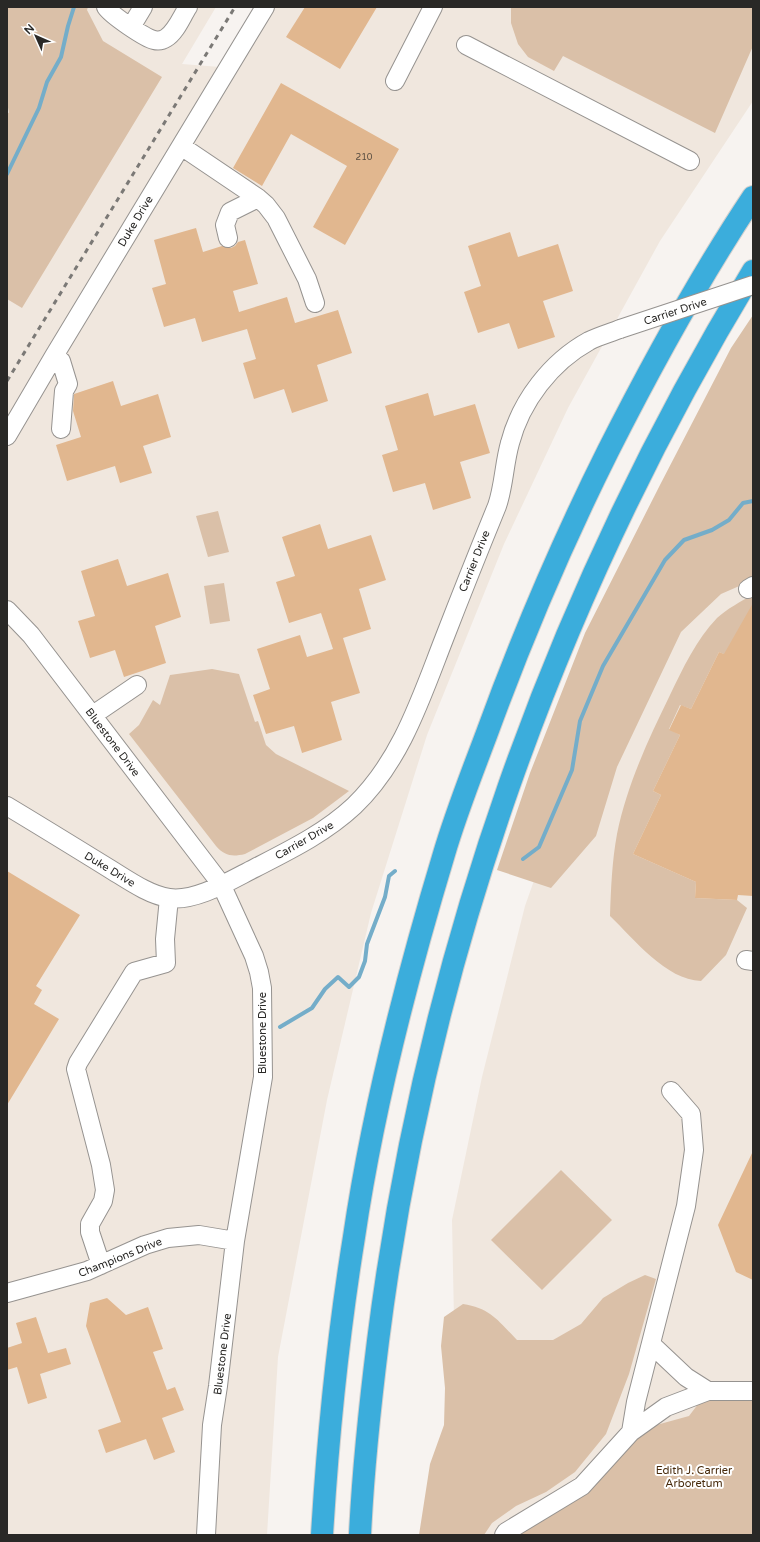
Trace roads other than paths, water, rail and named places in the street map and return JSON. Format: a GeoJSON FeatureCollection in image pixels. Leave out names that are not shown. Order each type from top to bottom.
{"type":"FeatureCollection","features":[{"type":"Feature","properties":{"kind":"highway"},"geometry":{"type":"LineString","coordinates":[[322,1535],[329,1430],[354,1234],[375,1123],[392,1046],[412,964],[444,851],[517,652],[565,541],[615,437],[665,343],[694,290],[753,197]]}},
{"type":"Feature","properties":{"kind":"highway"},"geometry":{"type":"LineString","coordinates":[[361,1535],[361,1509],[371,1394],[382,1304],[405,1170],[431,1046],[453,961],[480,870],[538,704],[564,638],[613,529],[678,401],[753,271]]}},
{"type":"Feature","properties":{"kind":"street"},"geometry":{"type":"LineString","coordinates":[[106,7],[111,14],[131,27],[151,39],[158,40],[164,39],[172,32],[188,7]]}},
{"type":"Feature","properties":{"kind":"street"},"geometry":{"type":"LineString","coordinates":[[131,27],[143,7]]}},
{"type":"Feature","properties":{"kind":"street","name":"Duke Drive"},"geometry":{"type":"LineString","coordinates":[[7,436],[265,7]]}},
{"type":"Feature","properties":{"kind":"street"},"geometry":{"type":"LineString","coordinates":[[395,81],[433,7]]}},
{"type":"Feature","properties":{"kind":"street"},"geometry":{"type":"LineString","coordinates":[[466,45],[690,161]]}},
{"type":"Feature","properties":{"kind":"street"},"geometry":{"type":"LineString","coordinates":[[181,146],[266,205],[277,221],[307,279],[315,303]]}},
{"type":"Feature","properties":{"kind":"street"},"geometry":{"type":"LineString","coordinates":[[228,238],[226,225],[230,212],[258,198]]}},
{"type":"Feature","properties":{"kind":"street","name":"Carrier Drive"},"geometry":{"type":"LineString","coordinates":[[221,884],[285,852],[320,833],[338,821],[355,805],[382,775],[403,739],[414,715],[497,506],[502,490],[510,442],[516,424],[524,408],[542,381],[566,356],[588,342],[620,329],[753,285]]}},
{"type":"Feature","properties":{"kind":"street"},"geometry":{"type":"LineString","coordinates":[[54,356],[61,361],[68,384],[64,391],[61,429]]}},
{"type":"Feature","properties":{"kind":"street","name":"Bluestone Drive"},"geometry":{"type":"LineString","coordinates":[[7,610],[31,635],[221,884],[254,956],[259,972],[262,988],[263,1077],[235,1241],[219,1379],[212,1425],[206,1535]]}},
{"type":"Feature","properties":{"kind":"street"},"geometry":{"type":"LineString","coordinates":[[93,715],[137,685]]}},
{"type":"Feature","properties":{"kind":"street","name":"Duke Drive"},"geometry":{"type":"LineString","coordinates":[[7,806],[129,881],[158,895],[169,898],[192,897],[221,884]]}},
{"type":"Feature","properties":{"kind":"street"},"geometry":{"type":"LineString","coordinates":[[101,1265],[90,1232],[90,1224],[103,1201],[105,1190],[101,1165],[76,1069],[78,1063],[134,972],[166,963],[165,939],[169,898]]}},
{"type":"Feature","properties":{"kind":"street"},"geometry":{"type":"LineString","coordinates":[[631,1432],[636,1402],[686,1206],[694,1150],[691,1114],[671,1091]]}},
{"type":"Feature","properties":{"kind":"street","name":"Champions Drive"},"geometry":{"type":"LineString","coordinates":[[7,1293],[77,1275],[145,1245],[168,1238],[198,1235],[235,1241]]}},
{"type":"Feature","properties":{"kind":"street"},"geometry":{"type":"LineString","coordinates":[[651,1344],[686,1376],[708,1391]]}},
{"type":"Feature","properties":{"kind":"street"},"geometry":{"type":"LineString","coordinates":[[504,1535],[506,1532],[582,1486],[631,1432],[666,1407],[708,1391],[753,1391]]}},
{"type":"Feature","properties":{"kind":"waterway"},"geometry":{"type":"LineString","coordinates":[[7,174],[39,108],[47,82],[61,57],[74,7]]}},
{"type":"Feature","properties":{"kind":"waterway"},"geometry":{"type":"LineString","coordinates":[[523,859],[539,847],[572,770],[580,721],[603,666],[665,560],[684,540],[712,530],[729,520],[743,503],[753,501]]}},
{"type":"Feature","properties":{"kind":"waterway"},"geometry":{"type":"LineString","coordinates":[[280,1027],[312,1008],[325,989],[338,977],[349,987],[359,977],[365,961],[367,944],[385,897],[389,876],[395,871]]}},
{"type":"Feature","properties":{"kind":"railway"},"geometry":{"type":"LineString","coordinates":[[7,381],[235,7]]}},
{"type":"Feature","properties":{"kind":"park label","name":"Edith J. Carrier Arboretum"},"geometry":{"type":"Point","coordinates":[694,1476]}}]}
